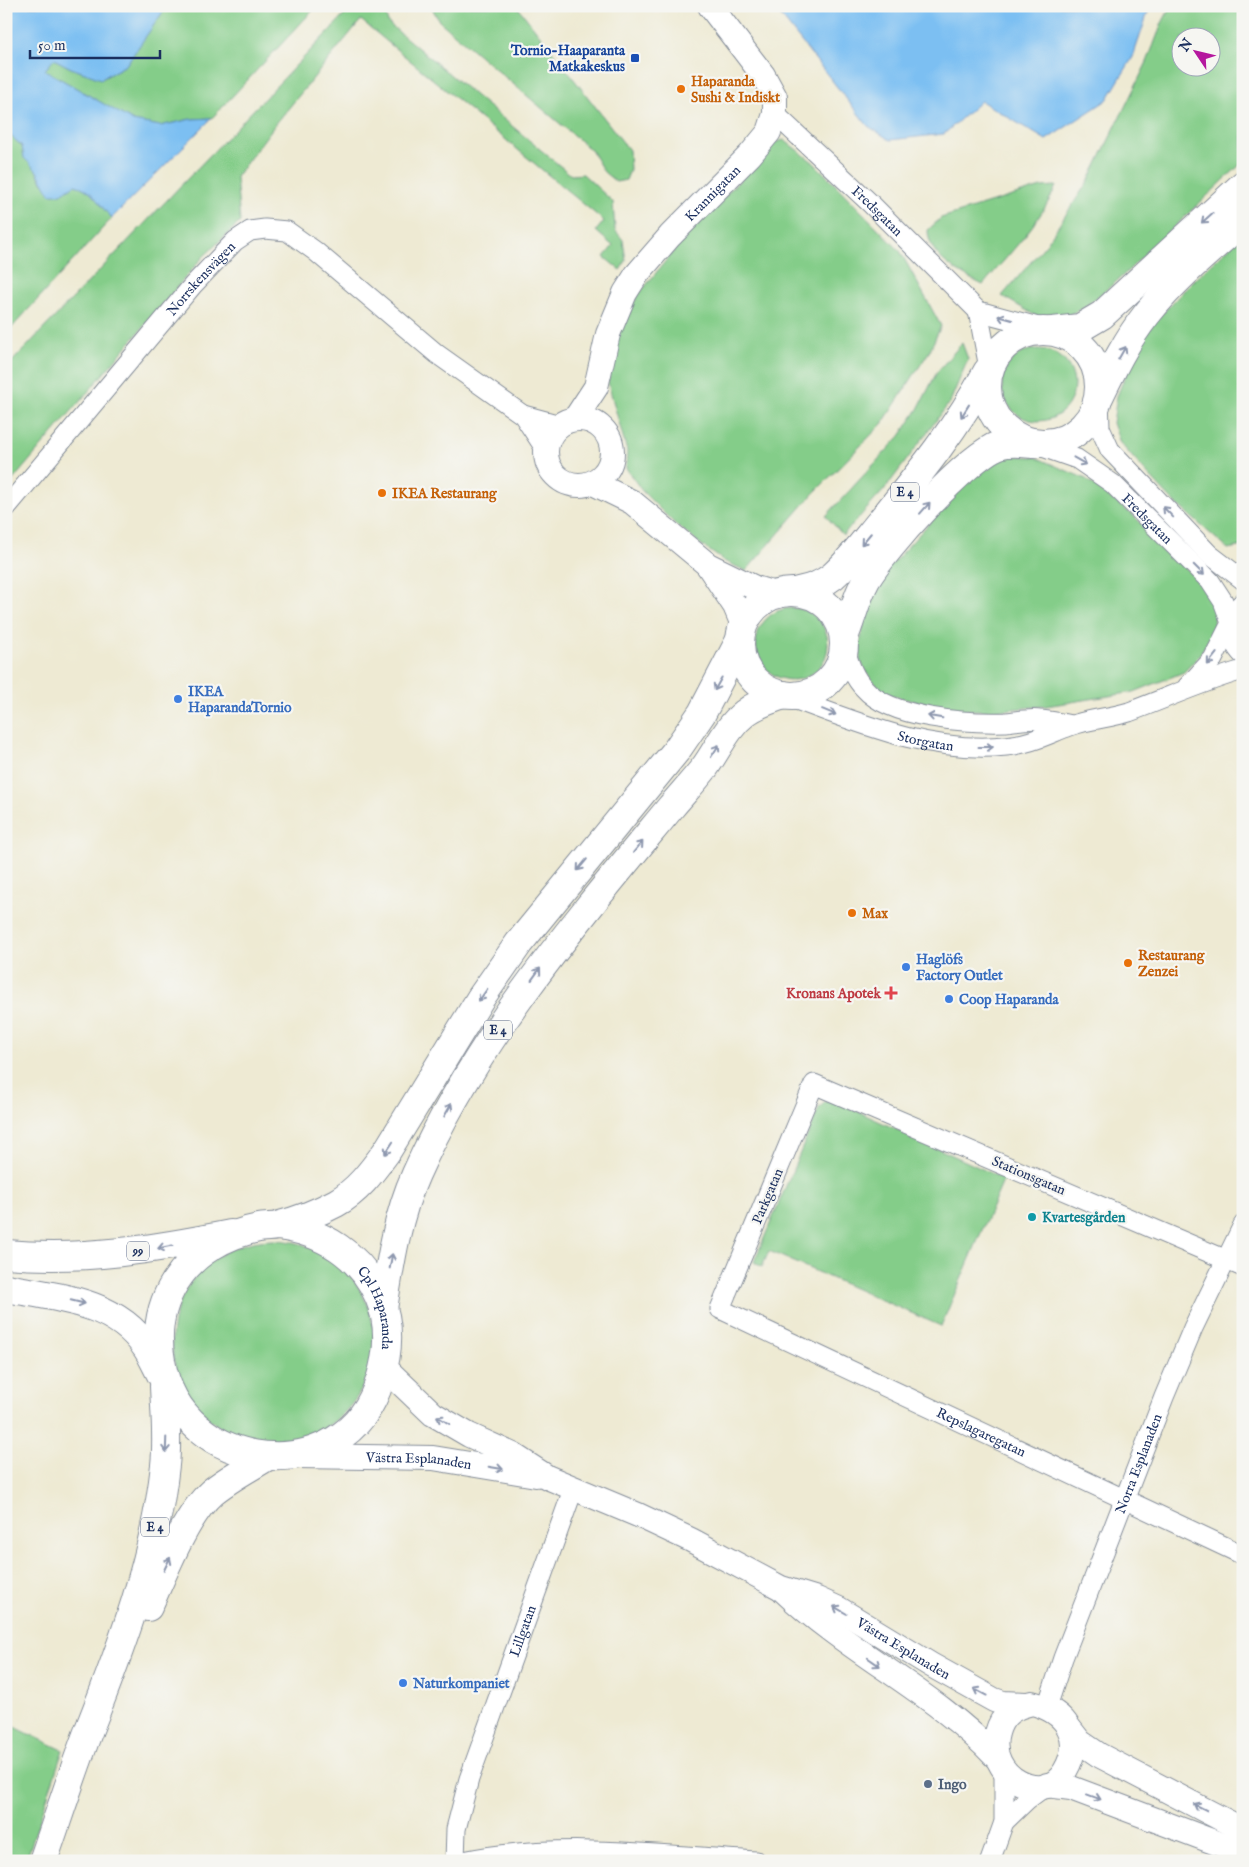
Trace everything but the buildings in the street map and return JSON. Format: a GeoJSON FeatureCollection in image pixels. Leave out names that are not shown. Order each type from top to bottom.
{"type":"FeatureCollection","features":[{"type":"Feature","properties":{"kind":"main road","name":"E 4"},"geometry":{"type":"LineString","coordinates":[[247,1231],[278,1226],[338,1202],[355,1190],[373,1170],[387,1151],[480,999],[520,943],[676,751],[702,713],[756,605],[826,580],[852,556],[938,451],[959,420],[999,352],[1011,341],[1031,332],[1080,328],[1102,315],[1243,185]]}},
{"type":"Feature","properties":{"kind":"main road","name":"E 4"},"geometry":{"type":"LineString","coordinates":[[383,1309],[391,1256],[415,1175],[446,1114],[480,1056],[533,978],[570,929],[705,766],[734,724],[752,708],[783,695],[806,694],[826,684],[838,669],[855,603],[867,578],[929,503],[966,467],[993,447],[1010,442],[1034,444],[1059,441],[1077,432],[1090,417],[1115,364],[1147,314],[1163,295],[1243,221]]}},
{"type":"Feature","properties":{"kind":"main road","name":"E 4"},"geometry":{"type":"LineString","coordinates":[[1053,331],[1075,340],[1089,353],[1099,375],[1100,396]]}},
{"type":"Feature","properties":{"kind":"main road"},"geometry":{"type":"LineString","coordinates":[[989,368],[986,390],[994,416],[1012,434],[1034,444]]}},
{"type":"Feature","properties":{"kind":"main road"},"geometry":{"type":"LineString","coordinates":[[786,593],[814,596],[829,606],[838,618],[844,642]]}},
{"type":"Feature","properties":{"kind":"main road","name":"E 4"},"geometry":{"type":"LineString","coordinates":[[741,632],[741,655],[750,675],[766,689],[783,695]]}},
{"type":"Feature","properties":{"kind":"main road","name":"Cpl Haparanda"},"geometry":{"type":"LineString","coordinates":[[247,1231],[212,1245],[188,1265],[175,1281],[168,1295],[160,1323],[158,1348],[164,1379],[175,1403],[184,1415],[209,1438],[246,1453],[279,1456],[328,1443],[356,1422],[368,1408],[378,1387],[389,1344],[383,1309],[376,1290],[365,1273],[344,1251],[313,1234],[278,1226]]}},
{"type":"Feature","properties":{"kind":"main road","name":"99"},"geometry":{"type":"LineString","coordinates":[[6,1254],[78,1256],[135,1251],[247,1231]]}},
{"type":"Feature","properties":{"kind":"main road"},"geometry":{"type":"LineString","coordinates":[[6,1288],[92,1306],[122,1320],[146,1347],[164,1379]]}},
{"type":"Feature","properties":{"kind":"main road","name":"E 4"},"geometry":{"type":"LineString","coordinates":[[114,1670],[155,1530],[166,1465],[167,1440],[164,1379]]}},
{"type":"Feature","properties":{"kind":"main road","name":"E 4"},"geometry":{"type":"LineString","coordinates":[[43,1861],[88,1731],[114,1670],[144,1616],[180,1539],[200,1506],[221,1486],[279,1456]]}},
{"type":"Feature","properties":{"kind":"street"},"geometry":{"type":"LineString","coordinates":[[710,6],[763,75],[774,97],[775,114]]}},
{"type":"Feature","properties":{"kind":"street","name":"Fredsgatan"},"geometry":{"type":"LineString","coordinates":[[775,114],[870,203],[978,312]]}},
{"type":"Feature","properties":{"kind":"street","name":"Krannigatan"},"geometry":{"type":"LineString","coordinates":[[603,429],[596,387],[608,334],[625,293],[637,274],[670,236],[750,155],[769,132],[775,114]]}},
{"type":"Feature","properties":{"kind":"street","name":"Norrskensvägen"},"geometry":{"type":"LineString","coordinates":[[6,508],[193,285],[235,241],[250,232],[265,229],[287,231],[316,251],[437,354],[523,415]]}},
{"type":"Feature","properties":{"kind":"street"},"geometry":{"type":"LineString","coordinates":[[989,368],[978,312],[1053,331]]}},
{"type":"Feature","properties":{"kind":"street","name":"Krannigatan"},"geometry":{"type":"LineString","coordinates":[[568,422],[596,387]]}},
{"type":"Feature","properties":{"kind":"street","name":"Fredsgatan"},"geometry":{"type":"LineString","coordinates":[[1100,396],[1100,428],[1110,450],[1209,554],[1243,580]]}},
{"type":"Feature","properties":{"kind":"street"},"geometry":{"type":"LineString","coordinates":[[523,415],[568,422],[591,421],[603,429],[612,445],[611,462],[616,476],[632,502]]}},
{"type":"Feature","properties":{"kind":"street"},"geometry":{"type":"LineString","coordinates":[[523,415],[546,450],[549,465],[559,478],[574,485],[593,483],[601,478],[611,462]]}},
{"type":"Feature","properties":{"kind":"street"},"geometry":{"type":"LineString","coordinates":[[546,450],[549,439],[568,422]]}},
{"type":"Feature","properties":{"kind":"street","name":"Fredsgatan"},"geometry":{"type":"LineString","coordinates":[[1034,444],[1077,459],[1113,484],[1210,581],[1223,601],[1231,623]]}},
{"type":"Feature","properties":{"kind":"street"},"geometry":{"type":"LineString","coordinates":[[593,483],[632,502],[708,565],[755,588],[786,593]]}},
{"type":"Feature","properties":{"kind":"street"},"geometry":{"type":"LineString","coordinates":[[708,565],[735,606],[741,632]]}},
{"type":"Feature","properties":{"kind":"street","name":"Storgatan"},"geometry":{"type":"LineString","coordinates":[[1184,690],[1213,659],[1236,610],[1243,602]]}},
{"type":"Feature","properties":{"kind":"street"},"geometry":{"type":"LineString","coordinates":[[1231,623],[1234,643],[1243,655]]}},
{"type":"Feature","properties":{"kind":"street","name":"Storgatan"},"geometry":{"type":"LineString","coordinates":[[844,642],[855,677],[865,690],[880,701],[900,709],[953,720],[989,722],[1039,719],[1071,725]]}},
{"type":"Feature","properties":{"kind":"street","name":"Storgatan"},"geometry":{"type":"LineString","coordinates":[[783,695],[889,733],[952,745],[988,747],[1023,744],[1050,735],[1071,725],[1128,712],[1243,670]]}},
{"type":"Feature","properties":{"kind":"street","name":"Stationsgatan"},"geometry":{"type":"LineString","coordinates":[[814,1084],[1234,1263]]}},
{"type":"Feature","properties":{"kind":"street","name":"Parkgatan"},"geometry":{"type":"LineString","coordinates":[[720,1309],[814,1084]]}},
{"type":"Feature","properties":{"kind":"street","name":"Norra Esplanaden"},"geometry":{"type":"LineString","coordinates":[[1037,1706],[1063,1658],[1164,1397],[1234,1263],[1243,1225]]}},
{"type":"Feature","properties":{"kind":"street","name":"Repslagaregatan"},"geometry":{"type":"LineString","coordinates":[[720,1309],[1243,1555]]}},
{"type":"Feature","properties":{"kind":"street","name":"Västra Esplanaden"},"geometry":{"type":"LineString","coordinates":[[384,1367],[424,1406],[442,1420],[517,1458],[547,1477]]}},
{"type":"Feature","properties":{"kind":"street","name":"Västra Esplanaden"},"geometry":{"type":"LineString","coordinates":[[279,1456],[433,1458],[547,1477],[574,1487],[691,1540],[781,1588],[817,1599],[839,1609],[931,1665],[994,1700],[1003,1703],[1037,1706]]}},
{"type":"Feature","properties":{"kind":"street","name":"Lillgatan"},"geometry":{"type":"LineString","coordinates":[[455,1861],[456,1829],[469,1779],[574,1487]]}},
{"type":"Feature","properties":{"kind":"street","name":"Västra Esplanaden"},"geometry":{"type":"LineString","coordinates":[[781,1588],[826,1629],[972,1732],[1000,1764]]}},
{"type":"Feature","properties":{"kind":"street"},"geometry":{"type":"LineString","coordinates":[[990,1861],[1004,1822],[1000,1764],[994,1743],[999,1725],[1004,1716],[1017,1706],[1037,1706],[1054,1710],[1080,1742],[1099,1755],[1243,1830]]}},
{"type":"Feature","properties":{"kind":"street"},"geometry":{"type":"LineString","coordinates":[[1004,1822],[1028,1799],[1062,1776],[1070,1763],[1073,1743],[1069,1728]]}},
{"type":"Feature","properties":{"kind":"street"},"geometry":{"type":"LineString","coordinates":[[1000,1764],[1020,1783],[1034,1787],[1047,1785],[1071,1788],[1243,1853]]}},
{"type":"Feature","properties":{"kind":"street"},"geometry":{"type":"LineString","coordinates":[[464,1861],[512,1852],[572,1850],[756,1861]]}},
{"type":"Feature","properties":{"kind":"green space"},"geometry":{"type":"Polygon","coordinates":[[[167,6],[317,6],[212,118],[191,119],[160,126],[133,121],[45,70],[54,59],[71,68],[102,79],[126,65],[167,6]]]}},
{"type":"Feature","properties":{"kind":"green space"},"geometry":{"type":"Polygon","coordinates":[[[353,6],[384,6],[388,23],[571,175],[583,174],[613,202],[615,230],[623,240],[626,261],[620,270],[604,257],[613,246],[596,231],[604,221],[361,20],[274,126],[236,177],[240,222],[203,257],[6,488],[6,368],[353,6]]]}},
{"type":"Feature","properties":{"kind":"green space"},"geometry":{"type":"Polygon","coordinates":[[[431,6],[517,6],[629,150],[630,170],[626,180],[616,182],[604,172],[591,150],[439,21],[431,6]]]}},
{"type":"Feature","properties":{"kind":"green space"},"geometry":{"type":"Polygon","coordinates":[[[1171,6],[1243,6],[1243,162],[1116,282],[1082,309],[1061,318],[1036,316],[1002,296],[1047,243],[1089,180],[1147,62],[1162,23],[1171,6]]]}},
{"type":"Feature","properties":{"kind":"green space"},"geometry":{"type":"Polygon","coordinates":[[[6,132],[22,146],[24,158],[36,170],[42,182],[61,194],[75,185],[82,187],[92,194],[112,218],[6,334],[6,132]]]}},
{"type":"Feature","properties":{"kind":"green space"},"geometry":{"type":"Polygon","coordinates":[[[784,140],[813,162],[900,251],[941,326],[929,352],[882,424],[812,495],[746,571],[724,561],[699,543],[673,522],[642,491],[626,468],[627,451],[608,383],[618,332],[638,295],[681,242],[776,142],[784,140]]]}},
{"type":"Feature","properties":{"kind":"green space"},"geometry":{"type":"Polygon","coordinates":[[[1056,186],[1033,225],[983,285],[947,264],[929,240],[928,230],[941,218],[1041,187],[1056,186]]]}},
{"type":"Feature","properties":{"kind":"green space"},"geometry":{"type":"Polygon","coordinates":[[[1243,235],[1243,546],[1228,549],[1172,500],[1143,469],[1120,443],[1113,423],[1117,396],[1136,349],[1156,320],[1194,280],[1243,235]]]}},
{"type":"Feature","properties":{"kind":"green space"},"geometry":{"type":"Polygon","coordinates":[[[962,343],[968,359],[950,402],[885,489],[843,535],[826,516],[900,436],[918,409],[937,372],[962,343]]]}},
{"type":"Feature","properties":{"kind":"green space"},"geometry":{"type":"Polygon","coordinates":[[[1038,349],[1058,355],[1068,365],[1074,385],[1068,405],[1058,415],[1038,421],[1018,415],[1008,405],[1002,385],[1008,365],[1018,355],[1038,349]]]}},
{"type":"Feature","properties":{"kind":"green space"},"geometry":{"type":"Polygon","coordinates":[[[1002,457],[1035,457],[1086,479],[1134,516],[1208,590],[1216,611],[1212,634],[1199,656],[1184,672],[1134,692],[1046,706],[989,711],[944,708],[905,699],[885,693],[871,679],[860,661],[860,643],[865,618],[878,585],[890,566],[979,469],[1002,457]]]}},
{"type":"Feature","properties":{"kind":"green space"},"geometry":{"type":"Polygon","coordinates":[[[792,608],[812,614],[822,624],[828,644],[822,664],[812,674],[792,680],[772,674],[762,664],[756,644],[762,624],[772,614],[792,608]]]}},
{"type":"Feature","properties":{"kind":"green space"},"geometry":{"type":"Polygon","coordinates":[[[833,1100],[1004,1179],[941,1326],[769,1251],[762,1267],[754,1262],[819,1108],[825,1102],[833,1100]]]}},
{"type":"Feature","properties":{"kind":"green space"},"geometry":{"type":"Polygon","coordinates":[[[273,1240],[302,1244],[321,1252],[337,1263],[351,1277],[362,1293],[370,1312],[374,1341],[370,1370],[362,1389],[351,1405],[337,1419],[321,1430],[302,1438],[273,1442],[244,1438],[225,1430],[209,1419],[195,1405],[184,1389],[176,1370],[172,1341],[176,1312],[184,1293],[195,1277],[209,1263],[225,1252],[244,1244],[273,1240]]]}},
{"type":"Feature","properties":{"kind":"green space"},"geometry":{"type":"Polygon","coordinates":[[[6,1723],[63,1750],[26,1861],[6,1861],[6,1723]]]}},
{"type":"Feature","properties":{"kind":"water"},"geometry":{"type":"Polygon","coordinates":[[[6,6],[167,6],[126,65],[101,79],[71,68],[54,59],[45,70],[133,121],[160,126],[191,119],[212,118],[112,218],[92,194],[82,187],[75,185],[61,194],[50,194],[36,170],[24,158],[22,146],[6,132],[6,6]]]}},
{"type":"Feature","properties":{"kind":"water"},"geometry":{"type":"Polygon","coordinates":[[[773,6],[1150,6],[1133,57],[1107,100],[1046,140],[981,101],[944,134],[890,140],[868,126],[773,6]]]}},
{"type":"Feature","properties":{"kind":"place","name":"Tornio-Haaparanta Matkakeskus"},"geometry":{"type":"Point","coordinates":[635,58]}},
{"type":"Feature","properties":{"kind":"place","name":"Haparanda Sushi & Indiskt"},"geometry":{"type":"Point","coordinates":[681,89]}},
{"type":"Feature","properties":{"kind":"place","name":"IKEA Restaurang"},"geometry":{"type":"Point","coordinates":[382,493]}},
{"type":"Feature","properties":{"kind":"place","name":"IKEA HaparandaTornio"},"geometry":{"type":"Point","coordinates":[178,699]}},
{"type":"Feature","properties":{"kind":"place","name":"Max"},"geometry":{"type":"Point","coordinates":[852,913]}},
{"type":"Feature","properties":{"kind":"place","name":"Restaurang Zenzei"},"geometry":{"type":"Point","coordinates":[1128,963]}},
{"type":"Feature","properties":{"kind":"place","name":"Haglöfs Factory Outlet"},"geometry":{"type":"Point","coordinates":[906,967]}},
{"type":"Feature","properties":{"kind":"place","name":"Kronans Apotek"},"geometry":{"type":"Point","coordinates":[891,993]}},
{"type":"Feature","properties":{"kind":"place","name":"Coop Haparanda"},"geometry":{"type":"Point","coordinates":[949,999]}},
{"type":"Feature","properties":{"kind":"place","name":"Kvartesgården"},"geometry":{"type":"Point","coordinates":[1032,1217]}},
{"type":"Feature","properties":{"kind":"place","name":"Naturkompaniet"},"geometry":{"type":"Point","coordinates":[403,1683]}},
{"type":"Feature","properties":{"kind":"place","name":"Ingo"},"geometry":{"type":"Point","coordinates":[928,1784]}}]}
